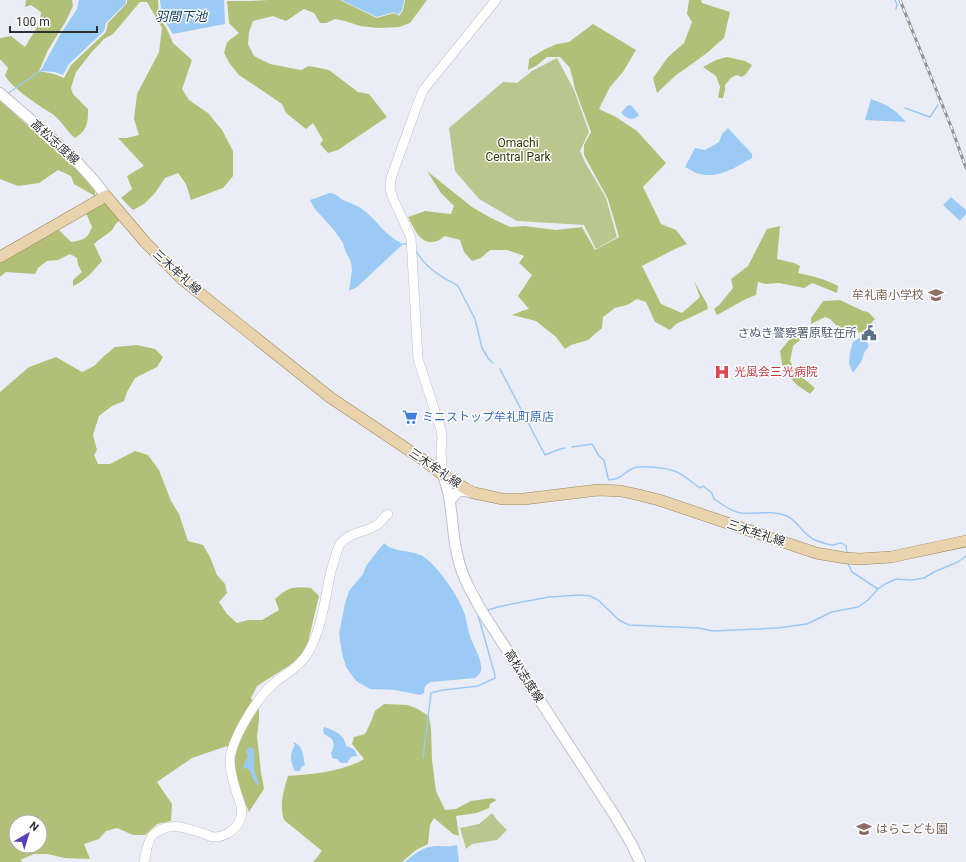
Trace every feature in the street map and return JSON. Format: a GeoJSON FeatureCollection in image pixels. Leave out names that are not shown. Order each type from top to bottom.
{"type":"FeatureCollection","features":[{"type":"Feature","properties":{"kind":"main road","name":"高松志度線"},"geometry":{"type":"LineString","coordinates":[[0,93],[78,162],[106,196]]}},
{"type":"Feature","properties":{"kind":"main road"},"geometry":{"type":"LineString","coordinates":[[0,257],[106,196]]}},
{"type":"Feature","properties":{"kind":"main road","name":"三木牟礼線"},"geometry":{"type":"LineString","coordinates":[[106,196],[144,242],[182,279],[331,398],[444,475],[474,493],[502,499],[512,499],[598,490],[627,492],[659,500],[816,553],[845,558],[867,559],[891,557],[966,542]]}},
{"type":"Feature","properties":{"kind":"main road","name":"高松志度線"},"geometry":{"type":"LineString","coordinates":[[444,475],[450,501],[455,544],[464,578],[481,610],[615,816],[640,862]]}},
{"type":"Feature","properties":{"kind":"main road"},"geometry":{"type":"LineString","coordinates":[[450,501],[460,491],[465,490],[477,496],[484,496]]}},
{"type":"Feature","properties":{"kind":"street"},"geometry":{"type":"LineString","coordinates":[[444,475],[441,454],[441,430],[418,359],[411,238],[390,189],[390,178],[424,89],[496,0]]}},
{"type":"Feature","properties":{"kind":"street"},"geometry":{"type":"LineString","coordinates":[[427,463],[434,460],[441,454]]}},
{"type":"Feature","properties":{"kind":"street"},"geometry":{"type":"LineString","coordinates":[[144,862],[148,843],[152,835],[169,826],[181,827],[214,837],[226,834],[237,825],[242,813],[241,804],[230,768],[232,752],[237,737],[261,697],[272,685],[301,662],[308,653],[316,633],[329,578],[340,544],[344,540],[378,524],[388,514]]}},
{"type":"Feature","properties":{"kind":"green space"},"geometry":{"type":"Polygon","coordinates":[[[26,0],[72,0],[73,6],[66,21],[48,50],[39,71],[64,78],[71,65],[106,32],[108,23],[127,3],[127,0],[158,0],[159,17],[167,29],[173,43],[192,60],[182,89],[189,100],[208,113],[222,130],[233,151],[233,176],[223,188],[191,200],[186,184],[178,173],[165,178],[155,193],[144,204],[133,210],[121,198],[132,189],[127,176],[144,166],[118,138],[127,138],[139,135],[134,119],[137,94],[159,52],[162,28],[147,2],[140,2],[113,34],[104,39],[91,53],[76,72],[71,88],[73,94],[88,109],[88,114],[85,129],[75,138],[54,116],[21,93],[5,75],[8,68],[0,60],[0,38],[11,36],[25,47],[40,22],[41,12],[31,5],[25,7],[26,0]]]}},
{"type":"Feature","properties":{"kind":"green space"},"geometry":{"type":"Polygon","coordinates":[[[340,0],[377,18],[394,13],[399,16],[403,10],[405,0],[427,0],[410,23],[399,27],[378,28],[360,26],[335,19],[326,23],[320,23],[314,13],[304,9],[286,21],[273,16],[253,21],[249,32],[248,44],[254,56],[270,64],[301,70],[309,66],[329,70],[358,92],[369,94],[387,117],[338,150],[328,153],[320,144],[323,140],[313,123],[306,129],[286,113],[282,104],[239,75],[230,64],[224,53],[227,42],[239,33],[229,23],[227,1],[340,0]]]}},
{"type":"Feature","properties":{"kind":"green space"},"geometry":{"type":"Polygon","coordinates":[[[689,0],[701,0],[702,3],[730,12],[724,38],[707,53],[675,76],[657,93],[653,78],[668,57],[684,43],[692,22],[687,14],[689,0]]]}},
{"type":"Feature","properties":{"kind":"green space"},"geometry":{"type":"Polygon","coordinates":[[[593,24],[636,50],[623,72],[610,87],[599,109],[616,117],[637,131],[666,163],[643,187],[661,224],[676,230],[687,244],[642,266],[661,304],[682,313],[700,297],[694,281],[707,304],[708,309],[676,324],[670,330],[655,322],[646,302],[637,299],[627,305],[615,308],[603,317],[602,328],[588,340],[571,345],[565,349],[556,337],[536,321],[512,315],[529,309],[518,296],[532,275],[519,263],[524,256],[507,250],[490,250],[481,258],[472,261],[464,252],[460,240],[445,236],[437,241],[431,242],[422,239],[408,217],[425,211],[451,214],[454,206],[441,193],[427,171],[472,207],[510,227],[525,226],[556,230],[582,227],[595,250],[619,237],[608,199],[584,155],[584,145],[591,132],[575,89],[570,68],[560,57],[547,57],[536,66],[528,70],[529,59],[545,49],[557,44],[569,42],[593,24]]]}},
{"type":"Feature","properties":{"kind":"green space"},"geometry":{"type":"Polygon","coordinates":[[[727,57],[745,61],[752,65],[742,77],[736,75],[731,78],[725,85],[723,98],[718,98],[720,87],[716,76],[703,67],[716,60],[727,57]]]}},
{"type":"Feature","properties":{"kind":"green space","name":"Omachi Central Park"},"geometry":{"type":"Polygon","coordinates":[[[557,58],[574,90],[589,132],[580,151],[606,198],[617,237],[596,249],[584,225],[517,221],[479,199],[455,171],[449,128],[503,82],[517,83],[532,71],[557,58]]]}},
{"type":"Feature","properties":{"kind":"green space"},"geometry":{"type":"Polygon","coordinates":[[[0,100],[51,147],[60,152],[95,184],[95,196],[74,184],[71,176],[58,170],[39,183],[18,186],[0,179],[0,100]]]}},
{"type":"Feature","properties":{"kind":"green space"},"geometry":{"type":"Polygon","coordinates":[[[106,202],[118,215],[119,221],[112,230],[94,244],[102,261],[81,281],[73,286],[73,280],[82,272],[78,265],[77,258],[70,254],[58,260],[47,261],[38,268],[35,274],[6,272],[0,277],[0,263],[58,229],[71,242],[84,238],[92,227],[86,213],[106,202]]]}},
{"type":"Feature","properties":{"kind":"green space"},"geometry":{"type":"Polygon","coordinates":[[[780,226],[777,259],[800,266],[798,273],[838,286],[837,293],[812,283],[804,288],[779,283],[766,284],[758,282],[756,295],[717,315],[714,309],[733,288],[731,279],[748,266],[767,229],[780,226]]]}},
{"type":"Feature","properties":{"kind":"green space"},"geometry":{"type":"Polygon","coordinates":[[[840,300],[868,312],[875,319],[863,332],[854,333],[840,329],[830,319],[825,317],[811,324],[811,318],[823,301],[840,300]]]}},
{"type":"Feature","properties":{"kind":"green space"},"geometry":{"type":"Polygon","coordinates":[[[798,335],[806,335],[793,346],[790,361],[797,373],[815,388],[810,394],[797,385],[783,370],[780,351],[789,340],[798,335]]]}},
{"type":"Feature","properties":{"kind":"green space"},"geometry":{"type":"Polygon","coordinates":[[[137,345],[155,349],[163,357],[157,367],[135,378],[124,401],[112,406],[99,416],[93,435],[97,450],[94,455],[98,464],[110,464],[135,451],[148,455],[159,470],[171,501],[179,514],[188,541],[203,545],[210,557],[217,575],[225,584],[227,593],[219,602],[227,614],[237,623],[248,620],[262,620],[279,610],[275,599],[284,592],[296,587],[311,588],[319,596],[307,646],[298,660],[257,686],[251,698],[259,709],[257,736],[264,789],[249,812],[242,795],[227,746],[192,758],[157,782],[172,804],[171,821],[157,824],[145,835],[133,835],[117,828],[106,831],[99,839],[84,844],[90,859],[64,858],[48,854],[48,814],[8,814],[8,854],[34,854],[20,860],[23,862],[0,862],[0,392],[29,367],[56,357],[82,372],[94,366],[115,347],[137,345]]]}},
{"type":"Feature","properties":{"kind":"green space"},"geometry":{"type":"Polygon","coordinates":[[[384,704],[407,705],[416,708],[429,716],[436,791],[445,810],[456,809],[471,801],[492,798],[497,800],[490,804],[489,808],[477,813],[456,816],[459,836],[453,834],[434,818],[430,825],[428,844],[416,850],[402,862],[313,862],[322,851],[284,820],[282,803],[288,776],[337,770],[364,759],[352,744],[354,737],[365,734],[375,711],[384,704]]]}},
{"type":"Feature","properties":{"kind":"green space"},"geometry":{"type":"Polygon","coordinates":[[[492,813],[507,830],[497,840],[472,844],[466,849],[460,828],[479,824],[492,813]]]}},
{"type":"Feature","properties":{"kind":"water","name":"羽間下池"},"geometry":{"type":"Polygon","coordinates":[[[79,0],[126,0],[126,3],[106,23],[104,31],[69,64],[63,75],[55,72],[42,71],[42,68],[60,35],[77,9],[79,0]]]}},
{"type":"Feature","properties":{"kind":"water","name":"羽間下池"},"geometry":{"type":"Polygon","coordinates":[[[160,0],[224,0],[225,24],[173,34],[162,17],[160,0]]]}},
{"type":"Feature","properties":{"kind":"water"},"geometry":{"type":"Polygon","coordinates":[[[341,0],[404,1],[402,10],[398,15],[394,12],[377,17],[341,0]]]}},
{"type":"Feature","properties":{"kind":"water"},"geometry":{"type":"Polygon","coordinates":[[[871,99],[890,108],[906,122],[865,120],[871,99]]]}},
{"type":"Feature","properties":{"kind":"water"},"geometry":{"type":"Polygon","coordinates":[[[628,105],[632,106],[639,115],[630,119],[621,113],[628,105]]]}},
{"type":"Feature","properties":{"kind":"water"},"geometry":{"type":"Polygon","coordinates":[[[728,128],[752,154],[752,158],[726,172],[712,175],[696,173],[685,167],[695,148],[705,150],[719,142],[722,134],[728,128]]]}},
{"type":"Feature","properties":{"kind":"water"},"geometry":{"type":"Polygon","coordinates":[[[330,193],[335,194],[343,200],[363,210],[386,233],[402,245],[357,287],[349,291],[352,270],[351,262],[343,243],[334,230],[315,209],[310,200],[330,193]]]}},
{"type":"Feature","properties":{"kind":"water"},"geometry":{"type":"Polygon","coordinates":[[[951,197],[966,210],[966,214],[960,221],[943,205],[951,197]]]}},
{"type":"Feature","properties":{"kind":"water"},"geometry":{"type":"Polygon","coordinates":[[[859,338],[865,339],[869,346],[865,351],[861,362],[853,373],[849,364],[850,352],[853,342],[859,338]]]}},
{"type":"Feature","properties":{"kind":"water"},"geometry":{"type":"Polygon","coordinates":[[[384,543],[393,549],[416,553],[427,559],[449,585],[462,607],[470,636],[480,661],[480,674],[475,678],[431,682],[426,686],[424,693],[420,695],[395,690],[370,689],[356,681],[346,667],[339,634],[345,603],[349,591],[363,574],[366,566],[384,543]]]}},
{"type":"Feature","properties":{"kind":"water"},"geometry":{"type":"Polygon","coordinates":[[[324,727],[335,731],[341,736],[344,739],[346,746],[355,750],[357,756],[351,757],[347,763],[341,763],[337,759],[332,758],[331,753],[334,745],[332,739],[324,734],[324,727]]]}},
{"type":"Feature","properties":{"kind":"water"},"geometry":{"type":"Polygon","coordinates":[[[293,742],[299,745],[303,754],[305,765],[301,767],[300,771],[295,771],[291,761],[291,755],[295,745],[293,742]]]}},
{"type":"Feature","properties":{"kind":"water"},"geometry":{"type":"Polygon","coordinates":[[[249,747],[254,749],[254,768],[259,784],[257,785],[250,770],[246,768],[244,769],[243,766],[248,757],[246,751],[249,747]]]}},
{"type":"Feature","properties":{"kind":"water"},"geometry":{"type":"Polygon","coordinates":[[[457,845],[459,862],[405,862],[416,853],[428,847],[457,845]]]}},
{"type":"Feature","properties":{"kind":"waterway"},"geometry":{"type":"LineString","coordinates":[[895,0],[897,4],[896,9]]}},
{"type":"Feature","properties":{"kind":"waterway"},"geometry":{"type":"LineString","coordinates":[[7,94],[43,69]]}},
{"type":"Feature","properties":{"kind":"waterway"},"geometry":{"type":"LineString","coordinates":[[905,108],[930,117],[938,105]]}},
{"type":"Feature","properties":{"kind":"waterway"},"geometry":{"type":"LineString","coordinates":[[400,244],[408,244]]}},
{"type":"Feature","properties":{"kind":"waterway"},"geometry":{"type":"LineString","coordinates":[[416,251],[432,270],[458,286],[475,319],[482,348],[493,363]]}},
{"type":"Feature","properties":{"kind":"waterway"},"geometry":{"type":"LineString","coordinates":[[500,369],[545,455],[565,448]]}},
{"type":"Feature","properties":{"kind":"waterway"},"geometry":{"type":"LineString","coordinates":[[572,447],[592,444],[599,456],[604,460],[609,480],[620,477],[637,467],[654,467],[671,470],[681,474],[700,488],[703,486],[712,493],[714,499],[731,509],[741,513],[770,513],[787,516],[791,518],[811,538],[831,545],[842,543],[846,546],[847,553]]}},
{"type":"Feature","properties":{"kind":"waterway"},"geometry":{"type":"LineString","coordinates":[[488,610],[549,597],[581,595],[590,596],[598,600],[619,620],[629,625],[698,628],[713,631],[778,628],[807,624],[832,612],[858,607],[885,584],[896,579],[912,580],[924,578],[958,562],[966,556]]}},
{"type":"Feature","properties":{"kind":"waterway"},"geometry":{"type":"LineString","coordinates":[[847,562],[852,572],[878,589]]}},
{"type":"Feature","properties":{"kind":"waterway"},"geometry":{"type":"LineString","coordinates":[[423,758],[431,693],[478,686],[495,678],[478,615]]}},
{"type":"Feature","properties":{"kind":"railway"},"geometry":{"type":"LineString","coordinates":[[900,0],[952,129],[966,168]]}},
{"type":"Feature","properties":{"kind":"place","name":"牟礼南小学校"},"geometry":{"type":"Point","coordinates":[936,295]}},
{"type":"Feature","properties":{"kind":"place","name":"さぬき警察署原駐在所"},"geometry":{"type":"Point","coordinates":[869,333]}},
{"type":"Feature","properties":{"kind":"place","name":"光風会三光病院"},"geometry":{"type":"Point","coordinates":[722,372]}},
{"type":"Feature","properties":{"kind":"place","name":"ミニストップ牟礼町原店"},"geometry":{"type":"Point","coordinates":[410,417]}},
{"type":"Feature","properties":{"kind":"place","name":"はらこども園"},"geometry":{"type":"Point","coordinates":[864,829]}}]}
